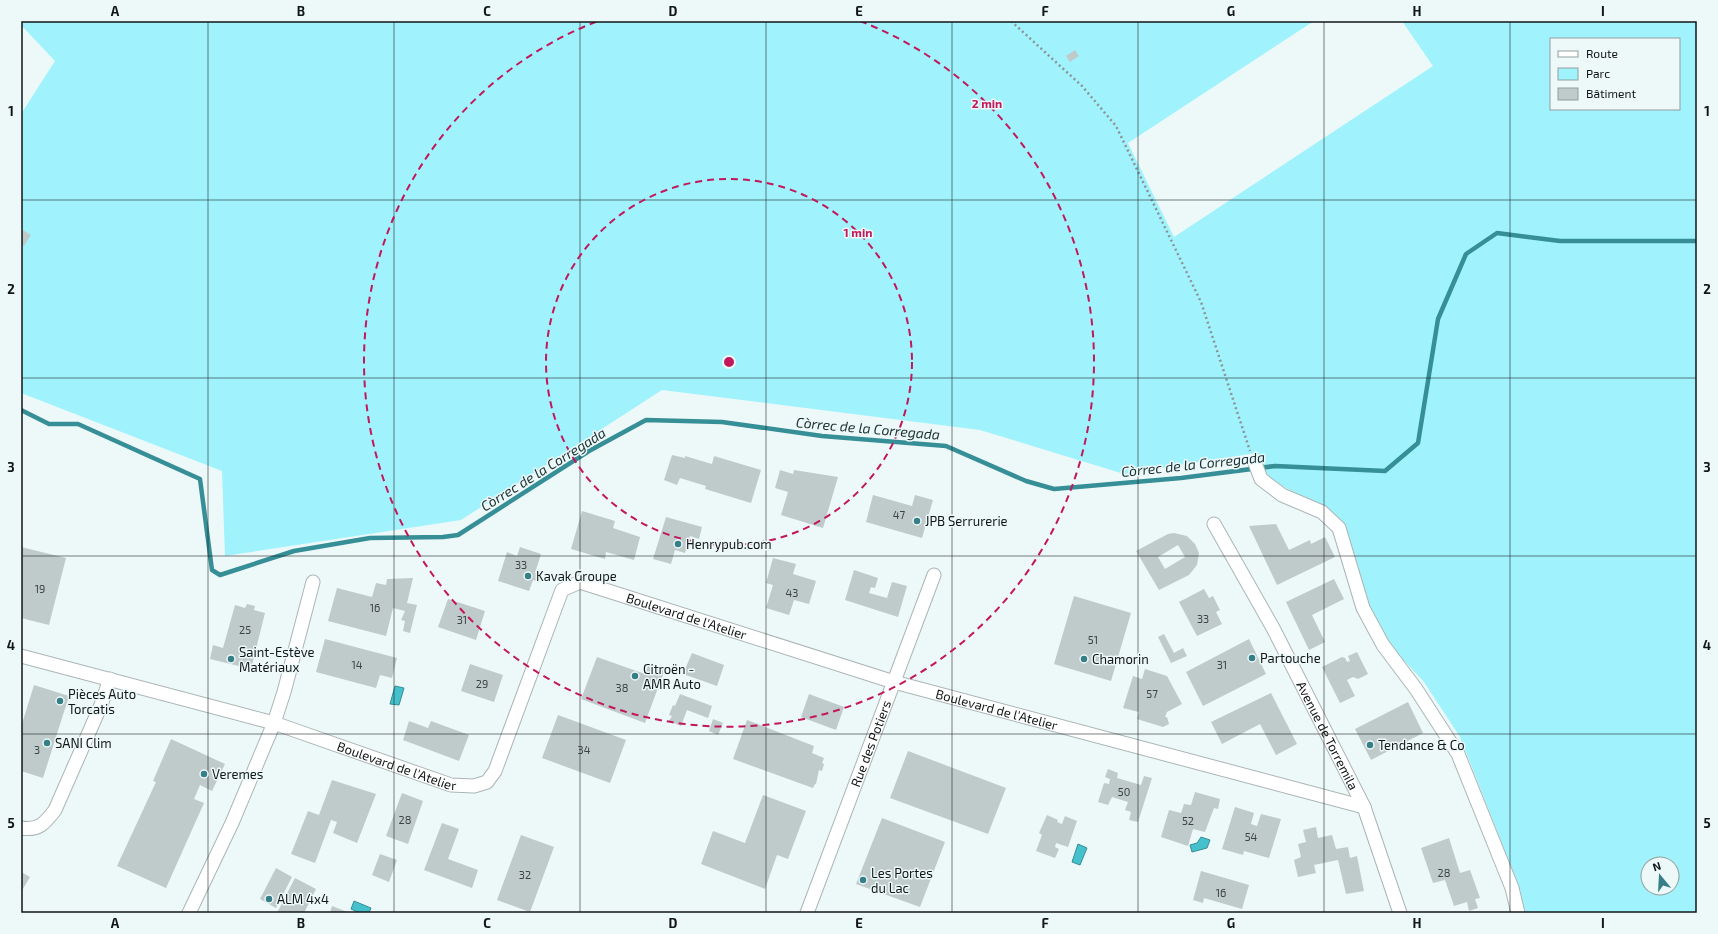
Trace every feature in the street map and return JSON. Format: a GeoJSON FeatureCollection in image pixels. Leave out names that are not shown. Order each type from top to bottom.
{"type":"FeatureCollection","features":[{"type":"Feature","properties":{"kind":"street"},"geometry":{"type":"LineString","coordinates":[[1257,469],[1262,480],[1282,495],[1322,512],[1339,528],[1363,608],[1383,645],[1416,689],[1458,754],[1512,888],[1518,913]]}},
{"type":"Feature","properties":{"kind":"street","name":"Avenue de Torremila"},"geometry":{"type":"LineString","coordinates":[[1214,524],[1273,628],[1364,808],[1400,913]]}},
{"type":"Feature","properties":{"kind":"street","name":"Rue des Potiers"},"geometry":{"type":"LineString","coordinates":[[807,913],[934,575]]}},
{"type":"Feature","properties":{"kind":"street"},"geometry":{"type":"LineString","coordinates":[[193,911],[274,723],[284,692],[313,582]]}},
{"type":"Feature","properties":{"kind":"street","name":"Boulevard de l'Atelier"},"geometry":{"type":"LineString","coordinates":[[21,656],[274,723],[451,786],[474,786],[487,782],[494,771],[562,590],[580,582],[894,682],[1364,808]]}},
{"type":"Feature","properties":{"kind":"street"},"geometry":{"type":"LineString","coordinates":[[21,828],[29,829],[44,824],[55,810],[101,705],[110,679]]}},
{"type":"Feature","properties":{"kind":"path"},"geometry":{"type":"LineString","coordinates":[[1011,21],[1082,86],[1116,126],[1201,302],[1243,434],[1257,469]]}},
{"type":"Feature","properties":{"kind":"green space"},"geometry":{"type":"Polygon","coordinates":[[[21,21],[1314,21],[1128,143],[1174,237],[1433,66],[1402,21],[1697,21],[1697,913],[1525,913],[1518,884],[1460,737],[1424,682],[1384,639],[1371,610],[1350,539],[1344,524],[1324,507],[1286,488],[1267,476],[1256,453],[1124,474],[980,430],[662,390],[461,520],[225,556],[222,471],[21,393],[21,114],[55,61],[21,25],[21,21]]]}},
{"type":"Feature","properties":{"kind":"shaded area"},"geometry":{"type":"Polygon","coordinates":[[[395,686],[404,688],[399,705],[390,704],[395,686]]]}},
{"type":"Feature","properties":{"kind":"shaded area"},"geometry":{"type":"Polygon","coordinates":[[[1201,837],[1210,840],[1207,848],[1192,852],[1190,845],[1197,843],[1201,837]]]}},
{"type":"Feature","properties":{"kind":"shaded area"},"geometry":{"type":"Polygon","coordinates":[[[1078,844],[1087,848],[1080,865],[1072,862],[1078,844]]]}},
{"type":"Feature","properties":{"kind":"shaded area"},"geometry":{"type":"Polygon","coordinates":[[[354,901],[371,908],[369,913],[360,913],[351,909],[354,901]]]}},
{"type":"Feature","properties":{"kind":"building"},"geometry":{"type":"Polygon","coordinates":[[[1075,50],[1079,56],[1070,62],[1066,56],[1075,50]]]}},
{"type":"Feature","properties":{"kind":"building"},"geometry":{"type":"Polygon","coordinates":[[[23,230],[31,235],[24,246],[21,244],[21,233],[23,230]]]}},
{"type":"Feature","properties":{"kind":"building"},"geometry":{"type":"Polygon","coordinates":[[[672,455],[685,458],[685,456],[712,464],[714,456],[761,470],[751,503],[705,489],[706,486],[680,478],[677,485],[664,480],[672,455]]]}},
{"type":"Feature","properties":{"kind":"building"},"geometry":{"type":"Polygon","coordinates":[[[780,470],[793,474],[794,470],[838,477],[823,528],[781,515],[788,492],[775,488],[780,470]]]}},
{"type":"Feature","properties":{"kind":"building"},"geometry":{"type":"Polygon","coordinates":[[[873,495],[912,506],[915,495],[933,500],[922,538],[866,522],[873,495]]]}},
{"type":"Feature","properties":{"kind":"building"},"geometry":{"type":"Polygon","coordinates":[[[582,511],[615,521],[613,528],[640,537],[634,560],[606,552],[605,559],[571,549],[582,511]]]}},
{"type":"Feature","properties":{"kind":"building"},"geometry":{"type":"Polygon","coordinates":[[[666,517],[702,527],[699,539],[690,536],[685,553],[675,550],[671,564],[653,559],[666,517]]]}},
{"type":"Feature","properties":{"kind":"building"},"geometry":{"type":"Polygon","coordinates":[[[1276,524],[1289,550],[1310,540],[1311,544],[1325,537],[1335,557],[1277,585],[1249,526],[1276,524]]]}},
{"type":"Feature","properties":{"kind":"building"},"geometry":{"type":"Polygon","coordinates":[[[1174,533],[1187,536],[1195,544],[1199,553],[1197,565],[1189,575],[1159,590],[1136,551],[1168,534],[1174,533]],[[1178,545],[1158,557],[1165,569],[1185,557],[1178,545]]]}},
{"type":"Feature","properties":{"kind":"building"},"geometry":{"type":"Polygon","coordinates":[[[21,547],[66,558],[49,625],[21,618],[21,547]]]}},
{"type":"Feature","properties":{"kind":"building"},"geometry":{"type":"Polygon","coordinates":[[[520,547],[541,554],[535,573],[539,574],[537,581],[533,580],[529,591],[498,581],[507,552],[517,556],[520,547]]]}},
{"type":"Feature","properties":{"kind":"building"},"geometry":{"type":"Polygon","coordinates":[[[773,558],[796,564],[793,574],[816,581],[809,604],[794,600],[789,615],[766,608],[773,585],[766,583],[773,558]]]}},
{"type":"Feature","properties":{"kind":"building"},"geometry":{"type":"Polygon","coordinates":[[[854,570],[878,578],[875,588],[871,587],[869,593],[887,598],[892,582],[907,586],[898,617],[845,600],[854,570]]]}},
{"type":"Feature","properties":{"kind":"building"},"geometry":{"type":"Polygon","coordinates":[[[413,578],[407,603],[417,605],[410,633],[403,631],[405,621],[401,620],[405,611],[393,608],[386,636],[328,621],[337,588],[372,597],[376,583],[386,585],[387,579],[413,578]]]}},
{"type":"Feature","properties":{"kind":"building"},"geometry":{"type":"Polygon","coordinates":[[[1334,579],[1344,599],[1312,615],[1325,642],[1309,650],[1286,602],[1334,579]]]}},
{"type":"Feature","properties":{"kind":"building"},"geometry":{"type":"Polygon","coordinates":[[[1204,589],[1209,598],[1213,596],[1220,610],[1216,612],[1222,624],[1197,636],[1179,602],[1204,589]]]}},
{"type":"Feature","properties":{"kind":"building"},"geometry":{"type":"Polygon","coordinates":[[[1074,596],[1131,613],[1111,681],[1054,664],[1074,596]]]}},
{"type":"Feature","properties":{"kind":"building"},"geometry":{"type":"Polygon","coordinates":[[[448,599],[485,611],[476,640],[438,627],[448,599]]]}},
{"type":"Feature","properties":{"kind":"building"},"geometry":{"type":"Polygon","coordinates":[[[247,604],[255,606],[254,610],[265,613],[251,669],[210,659],[213,645],[223,648],[235,605],[245,608],[247,604]]]}},
{"type":"Feature","properties":{"kind":"building"},"geometry":{"type":"Polygon","coordinates":[[[1164,634],[1174,653],[1183,648],[1187,656],[1171,663],[1158,637],[1164,634]]]}},
{"type":"Feature","properties":{"kind":"building"},"geometry":{"type":"Polygon","coordinates":[[[325,639],[397,658],[392,678],[380,675],[376,688],[316,672],[325,639]]]}},
{"type":"Feature","properties":{"kind":"building"},"geometry":{"type":"Polygon","coordinates":[[[1249,639],[1266,674],[1203,706],[1186,672],[1249,639]]]}},
{"type":"Feature","properties":{"kind":"building"},"geometry":{"type":"Polygon","coordinates":[[[1357,652],[1368,674],[1358,679],[1353,677],[1347,680],[1355,696],[1340,703],[1322,667],[1342,657],[1345,658],[1347,662],[1350,661],[1348,656],[1357,652]]]}},
{"type":"Feature","properties":{"kind":"building"},"geometry":{"type":"Polygon","coordinates":[[[692,653],[724,665],[717,686],[683,674],[692,653]]]}},
{"type":"Feature","properties":{"kind":"building"},"geometry":{"type":"Polygon","coordinates":[[[597,657],[645,674],[649,663],[665,669],[645,723],[581,699],[597,657]]]}},
{"type":"Feature","properties":{"kind":"building"},"geometry":{"type":"Polygon","coordinates":[[[470,664],[503,675],[494,702],[461,691],[470,664]]]}},
{"type":"Feature","properties":{"kind":"building"},"geometry":{"type":"Polygon","coordinates":[[[1145,669],[1167,676],[1182,704],[1167,712],[1165,717],[1167,717],[1169,724],[1163,727],[1137,719],[1139,712],[1123,708],[1133,676],[1142,679],[1145,669]]]}},
{"type":"Feature","properties":{"kind":"building"},"geometry":{"type":"Polygon","coordinates":[[[34,685],[69,696],[43,778],[21,771],[21,727],[34,685]]]}},
{"type":"Feature","properties":{"kind":"building"},"geometry":{"type":"Polygon","coordinates":[[[1271,693],[1297,744],[1276,755],[1260,724],[1222,744],[1211,722],[1271,693]]]}},
{"type":"Feature","properties":{"kind":"building"},"geometry":{"type":"Polygon","coordinates":[[[680,694],[712,706],[708,718],[687,710],[681,726],[669,721],[672,716],[669,715],[673,705],[675,706],[680,694]]]}},
{"type":"Feature","properties":{"kind":"building"},"geometry":{"type":"Polygon","coordinates":[[[809,694],[844,707],[836,730],[801,717],[809,694]]]}},
{"type":"Feature","properties":{"kind":"building"},"geometry":{"type":"Polygon","coordinates":[[[1408,702],[1423,733],[1371,760],[1355,729],[1408,702]]]}},
{"type":"Feature","properties":{"kind":"building"},"geometry":{"type":"Polygon","coordinates":[[[558,715],[626,740],[610,783],[542,758],[558,715]]]}},
{"type":"Feature","properties":{"kind":"building"},"geometry":{"type":"Polygon","coordinates":[[[713,719],[723,723],[718,735],[709,731],[713,719]]]}},
{"type":"Feature","properties":{"kind":"building"},"geometry":{"type":"Polygon","coordinates":[[[747,720],[814,746],[812,753],[824,758],[822,763],[824,764],[822,771],[819,770],[816,784],[813,788],[733,759],[747,720]]]}},
{"type":"Feature","properties":{"kind":"building"},"geometry":{"type":"Polygon","coordinates":[[[409,721],[428,728],[431,721],[469,735],[459,761],[403,740],[409,721]]]}},
{"type":"Feature","properties":{"kind":"building"},"geometry":{"type":"Polygon","coordinates":[[[171,739],[225,764],[212,791],[200,785],[194,799],[204,803],[166,888],[117,866],[156,782],[153,781],[171,739]]]}},
{"type":"Feature","properties":{"kind":"building"},"geometry":{"type":"Polygon","coordinates":[[[908,751],[1006,788],[988,834],[890,798],[908,751]]]}},
{"type":"Feature","properties":{"kind":"building"},"geometry":{"type":"Polygon","coordinates":[[[1108,769],[1118,773],[1117,778],[1141,785],[1144,776],[1152,778],[1138,822],[1129,820],[1131,812],[1125,810],[1128,802],[1112,797],[1108,805],[1098,802],[1104,783],[1109,784],[1110,779],[1105,777],[1108,769]]]}},
{"type":"Feature","properties":{"kind":"building"},"geometry":{"type":"Polygon","coordinates":[[[332,780],[376,794],[357,843],[333,833],[337,822],[331,820],[315,863],[291,854],[308,811],[319,815],[332,780]]]}},
{"type":"Feature","properties":{"kind":"building"},"geometry":{"type":"Polygon","coordinates":[[[1195,792],[1220,799],[1218,809],[1214,808],[1205,832],[1193,829],[1188,846],[1161,837],[1169,810],[1181,813],[1184,804],[1191,805],[1195,792]]]}},
{"type":"Feature","properties":{"kind":"building"},"geometry":{"type":"Polygon","coordinates":[[[402,793],[423,801],[408,844],[386,836],[402,793]]]}},
{"type":"Feature","properties":{"kind":"building"},"geometry":{"type":"Polygon","coordinates":[[[763,795],[806,811],[788,859],[777,855],[765,889],[701,864],[713,831],[745,843],[763,795]]]}},
{"type":"Feature","properties":{"kind":"building"},"geometry":{"type":"Polygon","coordinates":[[[1235,807],[1254,813],[1251,824],[1257,826],[1261,814],[1281,819],[1269,858],[1244,851],[1243,855],[1222,849],[1235,807]]]}},
{"type":"Feature","properties":{"kind":"building"},"geometry":{"type":"Polygon","coordinates":[[[1047,815],[1058,820],[1057,822],[1062,824],[1065,816],[1077,821],[1068,847],[1056,843],[1055,847],[1059,849],[1055,858],[1036,851],[1042,835],[1039,833],[1047,815]]]}},
{"type":"Feature","properties":{"kind":"building"},"geometry":{"type":"Polygon","coordinates":[[[882,818],[945,842],[920,907],[856,884],[882,818]]]}},
{"type":"Feature","properties":{"kind":"building"},"geometry":{"type":"Polygon","coordinates":[[[442,823],[459,829],[448,859],[478,870],[472,888],[424,870],[442,823]]]}},
{"type":"Feature","properties":{"kind":"building"},"geometry":{"type":"Polygon","coordinates":[[[1316,827],[1318,838],[1332,835],[1336,849],[1348,847],[1350,858],[1357,856],[1364,891],[1346,894],[1338,860],[1314,865],[1316,873],[1298,877],[1294,860],[1301,857],[1298,844],[1306,842],[1303,830],[1316,827]]]}},
{"type":"Feature","properties":{"kind":"building"},"geometry":{"type":"Polygon","coordinates":[[[521,835],[554,847],[530,912],[497,900],[521,835]]]}},
{"type":"Feature","properties":{"kind":"building"},"geometry":{"type":"Polygon","coordinates":[[[1449,838],[1460,873],[1470,870],[1480,898],[1475,899],[1478,908],[1469,911],[1467,902],[1454,906],[1445,880],[1433,883],[1421,848],[1449,838]]]}},
{"type":"Feature","properties":{"kind":"building"},"geometry":{"type":"Polygon","coordinates":[[[380,854],[397,860],[389,882],[372,875],[380,854]]]}},
{"type":"Feature","properties":{"kind":"building"},"geometry":{"type":"Polygon","coordinates":[[[276,868],[292,877],[276,908],[260,899],[276,868]]]}},
{"type":"Feature","properties":{"kind":"building"},"geometry":{"type":"Polygon","coordinates":[[[1201,871],[1249,885],[1242,909],[1204,898],[1203,903],[1193,900],[1201,871]]]}},
{"type":"Feature","properties":{"kind":"building"},"geometry":{"type":"Polygon","coordinates":[[[21,872],[30,877],[21,892],[21,872]]]}},
{"type":"Feature","properties":{"kind":"building"},"geometry":{"type":"Polygon","coordinates":[[[295,878],[316,889],[304,913],[277,913],[295,878]]]}},
{"type":"Feature","properties":{"kind":"building"},"geometry":{"type":"Polygon","coordinates":[[[332,906],[350,913],[330,913],[332,906]]]}},
{"type":"Feature","properties":{"kind":"waterway","name":"Còrrec de la Corregada"},"geometry":{"type":"LineString","coordinates":[[21,410],[49,424],[78,424],[200,479],[212,570],[220,575],[294,551],[370,538],[443,537],[458,535],[589,451],[646,420],[722,422],[822,436],[946,446],[1026,481],[1054,489],[1181,478],[1275,466],[1385,471],[1418,443],[1438,319],[1466,254],[1497,233],[1560,241],[1697,241]]}},
{"type":"Feature","properties":{"kind":"place","name":"JPB Serrurerie"},"geometry":{"type":"Point","coordinates":[917,521]}},
{"type":"Feature","properties":{"kind":"place","name":"Henrypub.com"},"geometry":{"type":"Point","coordinates":[678,544]}},
{"type":"Feature","properties":{"kind":"place","name":"Kavak Groupe"},"geometry":{"type":"Point","coordinates":[528,576]}},
{"type":"Feature","properties":{"kind":"place","name":"Partouche"},"geometry":{"type":"Point","coordinates":[1252,658]}},
{"type":"Feature","properties":{"kind":"place","name":"Saint-Estève Matériaux"},"geometry":{"type":"Point","coordinates":[231,659]}},
{"type":"Feature","properties":{"kind":"place","name":"Chamorin"},"geometry":{"type":"Point","coordinates":[1084,659]}},
{"type":"Feature","properties":{"kind":"place","name":"Citroën - AMR Auto"},"geometry":{"type":"Point","coordinates":[635,676]}},
{"type":"Feature","properties":{"kind":"place","name":"Pièces Auto Torcatis"},"geometry":{"type":"Point","coordinates":[60,701]}},
{"type":"Feature","properties":{"kind":"place","name":"SANI Clim"},"geometry":{"type":"Point","coordinates":[47,743]}},
{"type":"Feature","properties":{"kind":"place","name":"Tendance & Co"},"geometry":{"type":"Point","coordinates":[1370,745]}},
{"type":"Feature","properties":{"kind":"place","name":"Veremes"},"geometry":{"type":"Point","coordinates":[204,774]}},
{"type":"Feature","properties":{"kind":"place","name":"Les Portes du Lac"},"geometry":{"type":"Point","coordinates":[863,880]}},
{"type":"Feature","properties":{"kind":"place","name":"ALM 4x4"},"geometry":{"type":"Point","coordinates":[269,899]}}]}
